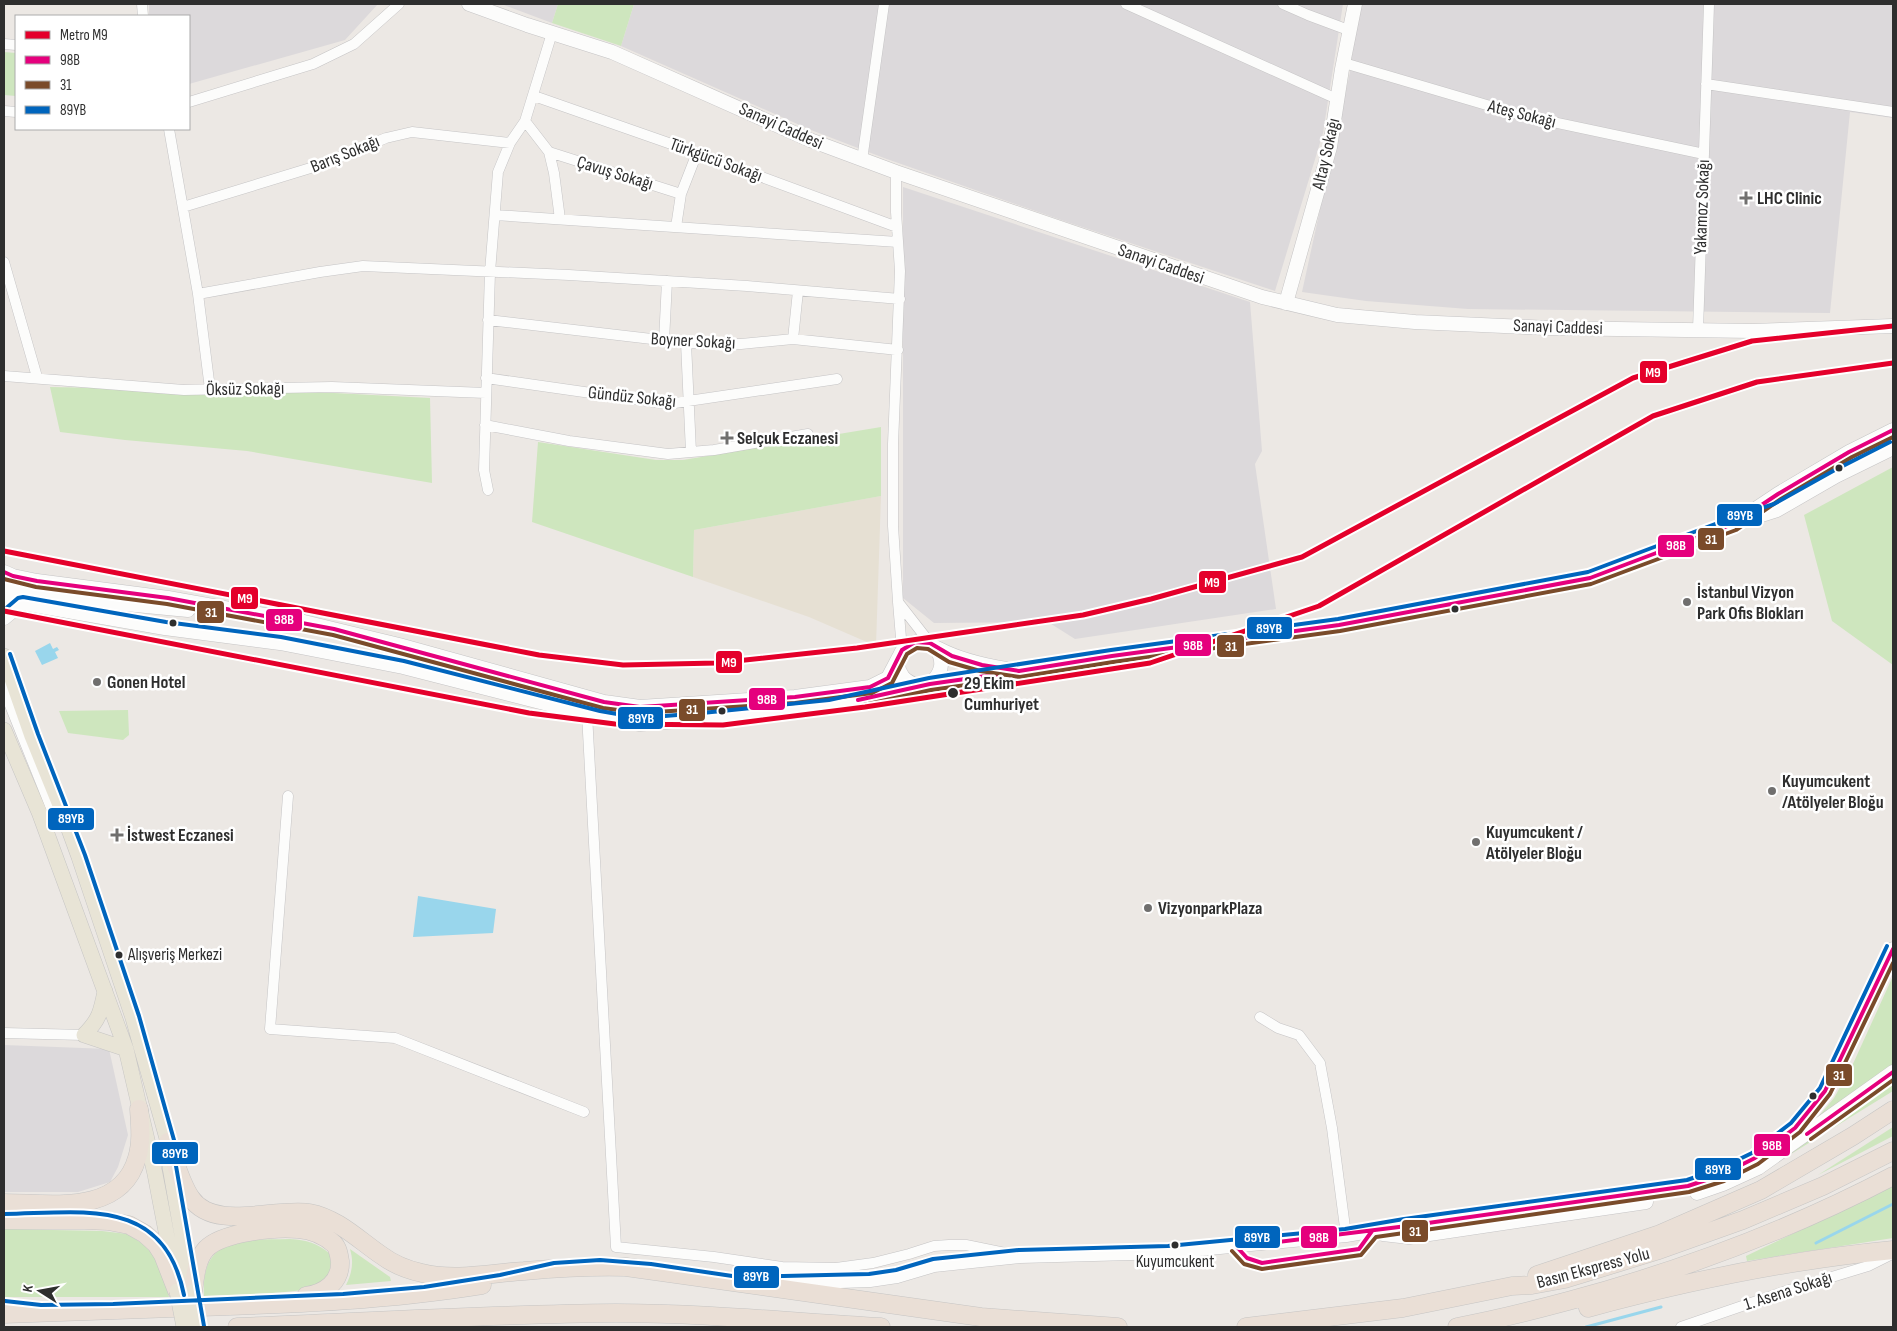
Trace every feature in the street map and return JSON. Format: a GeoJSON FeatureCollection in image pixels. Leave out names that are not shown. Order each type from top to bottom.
{"type":"FeatureCollection","features":[{"type":"Feature","properties":{"kind":"highway"},"geometry":{"type":"LineString","coordinates":[[4,1203],[80,1203],[96,1200],[110,1194],[121,1186],[130,1174],[137,1158],[140,1137],[139,1109]]}},
{"type":"Feature","properties":{"kind":"highway"},"geometry":{"type":"LineString","coordinates":[[1512,1286],[1541,1273],[1660,1234],[1752,1194],[1853,1136],[1893,1110]]}},
{"type":"Feature","properties":{"kind":"highway"},"geometry":{"type":"LineString","coordinates":[[168,1142],[185,1187],[192,1199],[209,1212],[222,1216],[281,1212],[310,1213],[341,1226],[382,1257],[402,1267],[423,1274],[469,1276],[600,1266],[626,1267],[981,1318],[1118,1327]]}},
{"type":"Feature","properties":{"kind":"highway","name":"Basın Ekspress Yolu"},"geometry":{"type":"LineString","coordinates":[[1246,1327],[1403,1308],[1512,1286],[1532,1285],[1565,1279],[1714,1231],[1824,1186],[1893,1151]]}},
{"type":"Feature","properties":{"kind":"highway","name":"Basın Ekspress Yolu"},"geometry":{"type":"LineString","coordinates":[[1457,1327],[1480,1323],[1627,1284],[1728,1250],[1816,1213],[1893,1176]]}},
{"type":"Feature","properties":{"kind":"highway"},"geometry":{"type":"LineString","coordinates":[[4,1220],[85,1220],[108,1221],[129,1225],[145,1234],[156,1244],[185,1292]]}},
{"type":"Feature","properties":{"kind":"highway"},"geometry":{"type":"LineString","coordinates":[[185,1292],[205,1250],[215,1242],[229,1236],[262,1231],[297,1229],[313,1232],[335,1245],[339,1254],[340,1264],[338,1275],[331,1286],[322,1293],[258,1305]]}},
{"type":"Feature","properties":{"kind":"highway"},"geometry":{"type":"LineString","coordinates":[[1480,1323],[1493,1326],[1520,1324],[1646,1292],[1747,1270],[1848,1255],[1893,1252]]}},
{"type":"Feature","properties":{"kind":"highway"},"geometry":{"type":"LineString","coordinates":[[4,1314],[41,1311],[258,1305],[425,1293],[501,1281],[555,1269]]}},
{"type":"Feature","properties":{"kind":"highway"},"geometry":{"type":"LineString","coordinates":[[4,1308],[41,1311]]}},
{"type":"Feature","properties":{"kind":"highway"},"geometry":{"type":"LineString","coordinates":[[237,1327],[617,1313],[740,1317],[881,1327]]}},
{"type":"Feature","properties":{"kind":"main road","name":"Sanayi Caddesi"},"geometry":{"type":"LineString","coordinates":[[469,4],[552,34],[612,52],[810,140],[862,160],[1262,297],[1336,315],[1415,322],[1549,328],[1753,331],[1893,326]]}},
{"type":"Feature","properties":{"kind":"main road","name":"Altay Sokağı"},"geometry":{"type":"LineString","coordinates":[[1286,302],[1330,147],[1355,4]]}},
{"type":"Feature","properties":{"kind":"main road"},"geometry":{"type":"LineString","coordinates":[[1733,524],[1778,494],[1870,441],[1893,430]]}},
{"type":"Feature","properties":{"kind":"main road"},"geometry":{"type":"LineString","coordinates":[[4,598],[22,603],[166,628],[280,643],[403,667],[587,714],[640,724],[694,720],[830,706],[925,685],[1112,656],[1339,625],[1590,578],[1733,524],[1777,510],[1836,476],[1893,448]]}},
{"type":"Feature","properties":{"kind":"main road"},"geometry":{"type":"LineString","coordinates":[[4,572],[37,582],[168,598],[334,629],[604,702],[640,706],[795,696],[870,687],[888,678],[901,654],[915,642],[933,646],[952,656],[982,665],[1019,671]]}},
{"type":"Feature","properties":{"kind":"main road"},"geometry":{"type":"LineString","coordinates":[[4,586],[43,595],[113,604],[256,614]]}},
{"type":"Feature","properties":{"kind":"main road"},"geometry":{"type":"LineString","coordinates":[[4,618],[22,603]]}},
{"type":"Feature","properties":{"kind":"main road"},"geometry":{"type":"LineString","coordinates":[[901,654],[900,672],[904,678],[909,683],[925,685],[940,674],[942,667],[942,660],[933,646]]}},
{"type":"Feature","properties":{"kind":"main road"},"geometry":{"type":"LineString","coordinates":[[4,656],[32,736],[79,857],[133,1018],[168,1142],[185,1292],[184,1327]]}},
{"type":"Feature","properties":{"kind":"main road"},"geometry":{"type":"LineString","coordinates":[[4,685],[48,795],[79,857]]}},
{"type":"Feature","properties":{"kind":"main road"},"geometry":{"type":"LineString","coordinates":[[4,730],[39,812],[106,990],[126,1049],[139,1109],[185,1292],[198,1327]]}},
{"type":"Feature","properties":{"kind":"main road"},"geometry":{"type":"LineString","coordinates":[[739,1283],[870,1280],[897,1276],[934,1265],[1020,1256],[1168,1252],[1346,1235],[1688,1186],[1721,1174],[1755,1158],[1795,1128],[1825,1091],[1893,949]]}},
{"type":"Feature","properties":{"kind":"main road"},"geometry":{"type":"LineString","coordinates":[[106,990],[101,1012],[94,1025],[84,1035],[126,1049]]}},
{"type":"Feature","properties":{"kind":"main road"},"geometry":{"type":"LineString","coordinates":[[1372,1231],[1387,1235],[1409,1237],[1695,1194],[1758,1168],[1893,1072]]}},
{"type":"Feature","properties":{"kind":"street"},"geometry":{"type":"LineString","coordinates":[[190,102],[313,64],[354,44],[399,4]]}},
{"type":"Feature","properties":{"kind":"street"},"geometry":{"type":"LineString","coordinates":[[862,160],[884,4]]}},
{"type":"Feature","properties":{"kind":"street"},"geometry":{"type":"LineString","coordinates":[[1126,4],[1337,99]]}},
{"type":"Feature","properties":{"kind":"street"},"geometry":{"type":"LineString","coordinates":[[1283,4],[1351,30]]}},
{"type":"Feature","properties":{"kind":"street","name":"Yakamoz Sokağı"},"geometry":{"type":"LineString","coordinates":[[1698,330],[1709,4]]}},
{"type":"Feature","properties":{"kind":"street"},"geometry":{"type":"LineString","coordinates":[[488,490],[484,470],[486,378],[490,272],[498,172],[510,143],[525,121],[552,34]]}},
{"type":"Feature","properties":{"kind":"street","name":"Ateş Sokağı"},"geometry":{"type":"LineString","coordinates":[[1344,63],[1524,116],[1704,154]]}},
{"type":"Feature","properties":{"kind":"street"},"geometry":{"type":"LineString","coordinates":[[1706,84],[1893,112]]}},
{"type":"Feature","properties":{"kind":"street","name":"Türkgücü Sokağı"},"geometry":{"type":"LineString","coordinates":[[534,96],[697,153],[897,227]]}},
{"type":"Feature","properties":{"kind":"street"},"geometry":{"type":"LineString","coordinates":[[525,121],[549,152],[560,219]]}},
{"type":"Feature","properties":{"kind":"street"},"geometry":{"type":"LineString","coordinates":[[169,130],[198,294],[210,389]]}},
{"type":"Feature","properties":{"kind":"street","name":"Barış Sokağı"},"geometry":{"type":"LineString","coordinates":[[183,207],[316,166],[386,138],[412,132],[510,143]]}},
{"type":"Feature","properties":{"kind":"street","name":"Çavuş Sokağı"},"geometry":{"type":"LineString","coordinates":[[549,152],[681,194]]}},
{"type":"Feature","properties":{"kind":"street"},"geometry":{"type":"LineString","coordinates":[[676,227],[681,194],[697,153]]}},
{"type":"Feature","properties":{"kind":"street"},"geometry":{"type":"LineString","coordinates":[[896,172],[900,299],[893,444],[893,526],[901,654]]}},
{"type":"Feature","properties":{"kind":"street"},"geometry":{"type":"LineString","coordinates":[[494,215],[898,242]]}},
{"type":"Feature","properties":{"kind":"street"},"geometry":{"type":"LineString","coordinates":[[4,262],[38,378]]}},
{"type":"Feature","properties":{"kind":"street"},"geometry":{"type":"LineString","coordinates":[[198,294],[363,266],[667,281],[900,299]]}},
{"type":"Feature","properties":{"kind":"street"},"geometry":{"type":"LineString","coordinates":[[664,341],[667,281]]}},
{"type":"Feature","properties":{"kind":"street"},"geometry":{"type":"LineString","coordinates":[[793,339],[798,290]]}},
{"type":"Feature","properties":{"kind":"street","name":"Boyner Sokağı"},"geometry":{"type":"LineString","coordinates":[[488,320],[686,343],[741,344],[793,339],[898,350]]}},
{"type":"Feature","properties":{"kind":"street"},"geometry":{"type":"LineString","coordinates":[[686,343],[691,452]]}},
{"type":"Feature","properties":{"kind":"street","name":"Öksüz Sokağı"},"geometry":{"type":"LineString","coordinates":[[4,376],[184,390],[332,387],[486,393]]}},
{"type":"Feature","properties":{"kind":"street","name":"Gündüz Sokağı"},"geometry":{"type":"LineString","coordinates":[[486,378],[668,404],[837,379]]}},
{"type":"Feature","properties":{"kind":"street"},"geometry":{"type":"LineString","coordinates":[[485,424],[569,441],[668,454],[714,450],[808,434]]}},
{"type":"Feature","properties":{"kind":"street"},"geometry":{"type":"LineString","coordinates":[[898,602],[933,646]]}},
{"type":"Feature","properties":{"kind":"street"},"geometry":{"type":"LineString","coordinates":[[587,714],[616,1246],[714,1256],[782,1267],[836,1268],[873,1263],[934,1246],[949,1245],[966,1245],[1020,1256]]}},
{"type":"Feature","properties":{"kind":"street"},"geometry":{"type":"LineString","coordinates":[[288,796],[270,1029],[395,1038],[584,1112]]}},
{"type":"Feature","properties":{"kind":"street"},"geometry":{"type":"LineString","coordinates":[[1260,1018],[1278,1028],[1299,1035],[1320,1063],[1332,1128],[1346,1235]]}},
{"type":"Feature","properties":{"kind":"street"},"geometry":{"type":"LineString","coordinates":[[4,1033],[84,1035]]}},
{"type":"Feature","properties":{"kind":"street","name":"1. Asena Sokağı"},"geometry":{"type":"LineString","coordinates":[[1680,1327],[1786,1291],[1868,1266],[1893,1252]]}},
{"type":"Feature","properties":{"kind":"shaded area"},"geometry":{"type":"Polygon","coordinates":[[[149,4],[378,4],[345,40],[190,84],[190,15],[149,15],[149,4]]]}},
{"type":"Feature","properties":{"kind":"shaded area"},"geometry":{"type":"Polygon","coordinates":[[[501,4],[558,4],[552,23],[501,4]]]}},
{"type":"Feature","properties":{"kind":"shaded area"},"geometry":{"type":"Polygon","coordinates":[[[634,4],[1343,4],[1323,133],[1275,291],[1064,221],[884,158],[811,130],[621,46],[634,4]]]}},
{"type":"Feature","properties":{"kind":"shaded area"},"geometry":{"type":"Polygon","coordinates":[[[1359,4],[1893,4],[1893,118],[1850,112],[1830,313],[1468,309],[1366,301],[1302,292],[1350,72],[1359,4]]]}},
{"type":"Feature","properties":{"kind":"shaded area"},"geometry":{"type":"Polygon","coordinates":[[[903,187],[1250,302],[1262,451],[1255,464],[1276,609],[1075,639],[1048,622],[934,623],[903,598],[903,187]]]}},
{"type":"Feature","properties":{"kind":"shaded area"},"geometry":{"type":"Polygon","coordinates":[[[881,496],[876,646],[809,617],[693,577],[694,530],[881,496]]]}},
{"type":"Feature","properties":{"kind":"shaded area"},"geometry":{"type":"Polygon","coordinates":[[[4,1045],[109,1049],[128,1135],[118,1167],[110,1182],[78,1192],[4,1192],[4,1045]]]}},
{"type":"Feature","properties":{"kind":"green space"},"geometry":{"type":"Polygon","coordinates":[[[558,4],[634,4],[621,46],[552,23],[558,4]]]}},
{"type":"Feature","properties":{"kind":"green space"},"geometry":{"type":"Polygon","coordinates":[[[4,52],[15,53],[15,96],[4,95],[4,52]]]}},
{"type":"Feature","properties":{"kind":"green space"},"geometry":{"type":"Polygon","coordinates":[[[50,387],[315,392],[430,398],[432,483],[247,451],[60,432],[50,387]]]}},
{"type":"Feature","properties":{"kind":"green space"},"geometry":{"type":"Polygon","coordinates":[[[881,427],[881,496],[694,530],[693,577],[532,522],[538,442],[656,460],[683,460],[881,427]]]}},
{"type":"Feature","properties":{"kind":"green space"},"geometry":{"type":"Polygon","coordinates":[[[1893,467],[1893,665],[1832,621],[1804,515],[1893,467]]]}},
{"type":"Feature","properties":{"kind":"green space"},"geometry":{"type":"Polygon","coordinates":[[[128,710],[129,735],[123,740],[68,733],[59,711],[128,710]]]}},
{"type":"Feature","properties":{"kind":"green space"},"geometry":{"type":"Polygon","coordinates":[[[1893,976],[1893,1065],[1813,1123],[1834,1098],[1852,1066],[1893,976]]]}},
{"type":"Feature","properties":{"kind":"green space"},"geometry":{"type":"Polygon","coordinates":[[[1893,1078],[1893,1091],[1783,1159],[1893,1078]]]}},
{"type":"Feature","properties":{"kind":"green space"},"geometry":{"type":"Polygon","coordinates":[[[1893,1127],[1893,1136],[1818,1175],[1893,1127]]]}},
{"type":"Feature","properties":{"kind":"green space"},"geometry":{"type":"Polygon","coordinates":[[[1893,1186],[1893,1238],[1747,1261],[1746,1256],[1893,1186]]]}},
{"type":"Feature","properties":{"kind":"green space"},"geometry":{"type":"Polygon","coordinates":[[[4,1229],[102,1231],[127,1234],[143,1244],[160,1262],[169,1297],[4,1297],[4,1229]]]}},
{"type":"Feature","properties":{"kind":"green space"},"geometry":{"type":"Polygon","coordinates":[[[290,1239],[312,1243],[330,1254],[330,1271],[324,1282],[320,1285],[283,1292],[204,1296],[205,1276],[209,1262],[218,1251],[242,1241],[290,1239]]]}},
{"type":"Feature","properties":{"kind":"green space"},"geometry":{"type":"Polygon","coordinates":[[[350,1249],[390,1277],[391,1281],[346,1285],[352,1267],[350,1249]]]}},
{"type":"Feature","properties":{"kind":"water"},"geometry":{"type":"Polygon","coordinates":[[[50,643],[53,649],[57,647],[59,650],[55,652],[58,658],[42,665],[35,651],[50,643]]]}},
{"type":"Feature","properties":{"kind":"water"},"geometry":{"type":"Polygon","coordinates":[[[418,896],[496,909],[493,933],[413,937],[418,896]]]}},
{"type":"Feature","properties":{"kind":"waterway"},"geometry":{"type":"LineString","coordinates":[[1816,1243],[1893,1204]]}},
{"type":"Feature","properties":{"kind":"waterway"},"geometry":{"type":"LineString","coordinates":[[1586,1327],[1661,1307]]}},
{"type":"Feature","properties":{"kind":"metro line","name":"M9"},"geometry":{"type":"LineString","coordinates":[[4,551],[539,655],[623,665],[717,663],[857,648],[1083,615],[1151,599],[1302,557],[1633,378],[1752,341],[1893,326]]}},
{"type":"Feature","properties":{"kind":"metro line","name":"M9"},"geometry":{"type":"LineString","coordinates":[[4,611],[529,713],[615,724],[723,725],[865,707],[1150,663],[1319,606],[1653,416],[1757,382],[1893,363]]}},
{"type":"Feature","properties":{"kind":"transit line","name":"98B"},"geometry":{"type":"LineString","coordinates":[[4,572],[37,581],[168,598],[334,629],[604,702],[640,707],[795,697],[870,687],[888,678],[902,650],[915,642],[930,643],[952,656],[982,665],[1019,671],[1112,656],[1339,625],[1590,578],[1733,524],[1778,494],[1849,452],[1893,430]]}},
{"type":"Feature","properties":{"kind":"transit line","name":"31"},"geometry":{"type":"LineString","coordinates":[[4,579],[36,587],[167,604],[333,635],[603,708],[640,713],[795,703],[872,693],[892,683],[907,654],[917,648],[928,649],[949,662],[980,671],[1020,677],[1113,662],[1340,631],[1591,584],[1736,530],[1781,499],[1852,457],[1893,437]]}},
{"type":"Feature","properties":{"kind":"transit line","name":"89YB"},"geometry":{"type":"LineString","coordinates":[[4,610],[18,598],[23,597],[166,622],[281,637],[404,661],[600,711],[640,718],[702,713],[829,700],[929,678],[1111,650],[1338,619],[1588,572],[1731,518],[1774,504],[1890,442]]}},
{"type":"Feature","properties":{"kind":"transit line","name":"89YB"},"geometry":{"type":"LineString","coordinates":[[10,654],[38,734],[85,855],[139,1016],[174,1140],[176,1166],[204,1326]]}},
{"type":"Feature","properties":{"kind":"transit line","name":"98B"},"geometry":{"type":"LineString","coordinates":[[858,700],[930,684],[1000,674]]}},
{"type":"Feature","properties":{"kind":"transit line","name":"31"},"geometry":{"type":"LineString","coordinates":[[859,706],[931,690],[1001,680]]}},
{"type":"Feature","properties":{"kind":"transit line","name":"89YB"},"geometry":{"type":"LineString","coordinates":[[5,1301],[41,1305],[113,1304],[343,1294],[424,1287],[500,1275],[554,1263],[600,1260],[651,1264],[739,1277],[869,1274],[896,1270],[933,1259],[1019,1250],[1168,1246],[1345,1229],[1404,1219],[1687,1180],[1719,1169],[1752,1153],[1791,1123],[1820,1088],[1887,946]]}},
{"type":"Feature","properties":{"kind":"transit line","name":"98B"},"geometry":{"type":"LineString","coordinates":[[1372,1231],[1359,1249],[1262,1263],[1247,1258],[1237,1247],[1407,1226],[1688,1186],[1721,1175],[1755,1158],[1795,1128],[1825,1091],[1893,949]]}},
{"type":"Feature","properties":{"kind":"transit line","name":"31"},"geometry":{"type":"LineString","coordinates":[[1232,1251],[1244,1264],[1262,1269],[1361,1255],[1376,1237],[1689,1192],[1724,1181],[1758,1164],[1800,1132],[1830,1094],[1893,963]]}},
{"type":"Feature","properties":{"kind":"transit line","name":"98B"},"geometry":{"type":"LineString","coordinates":[[1807,1134],[1893,1072]]}},
{"type":"Feature","properties":{"kind":"transit line","name":"31"},"geometry":{"type":"LineString","coordinates":[[1811,1139],[1893,1080]]}},
{"type":"Feature","properties":{"kind":"transit line","name":"89YB"},"geometry":{"type":"LineString","coordinates":[[4,1214],[90,1213],[116,1217],[139,1225],[158,1240],[174,1263],[184,1295]]}},
{"type":"Feature","properties":{"kind":"place","name":"LHC Clinic"},"geometry":{"type":"Point","coordinates":[1746,198]}},
{"type":"Feature","properties":{"kind":"place","name":"Selçuk Eczanesi"},"geometry":{"type":"Point","coordinates":[727,438]}},
{"type":"Feature","properties":{"kind":"place","name":"İstanbul Vizyon Park Ofis Blokları"},"geometry":{"type":"Point","coordinates":[1687,602]}},
{"type":"Feature","properties":{"kind":"place","name":"Gonen Hotel"},"geometry":{"type":"Point","coordinates":[97,682]}},
{"type":"Feature","properties":{"kind":"place","name":"29 Ekim Cumhuriyet"},"geometry":{"type":"Point","coordinates":[953,693]}},
{"type":"Feature","properties":{"kind":"place","name":"Kuyumcukent /Atölyeler Bloğu"},"geometry":{"type":"Point","coordinates":[1772,791]}},
{"type":"Feature","properties":{"kind":"place","name":"İstwest Eczanesi"},"geometry":{"type":"Point","coordinates":[117,835]}},
{"type":"Feature","properties":{"kind":"place","name":"Kuyumcukent / Atölyeler Bloğu"},"geometry":{"type":"Point","coordinates":[1476,842]}},
{"type":"Feature","properties":{"kind":"place","name":"VizyonparkPlaza"},"geometry":{"type":"Point","coordinates":[1148,908]}},
{"type":"Feature","properties":{"kind":"place","name":"Alışveriş Merkezi"},"geometry":{"type":"Point","coordinates":[119,955]}},
{"type":"Feature","properties":{"kind":"place","name":"Kuyumcukent"},"geometry":{"type":"Point","coordinates":[1175,1245]}}]}
